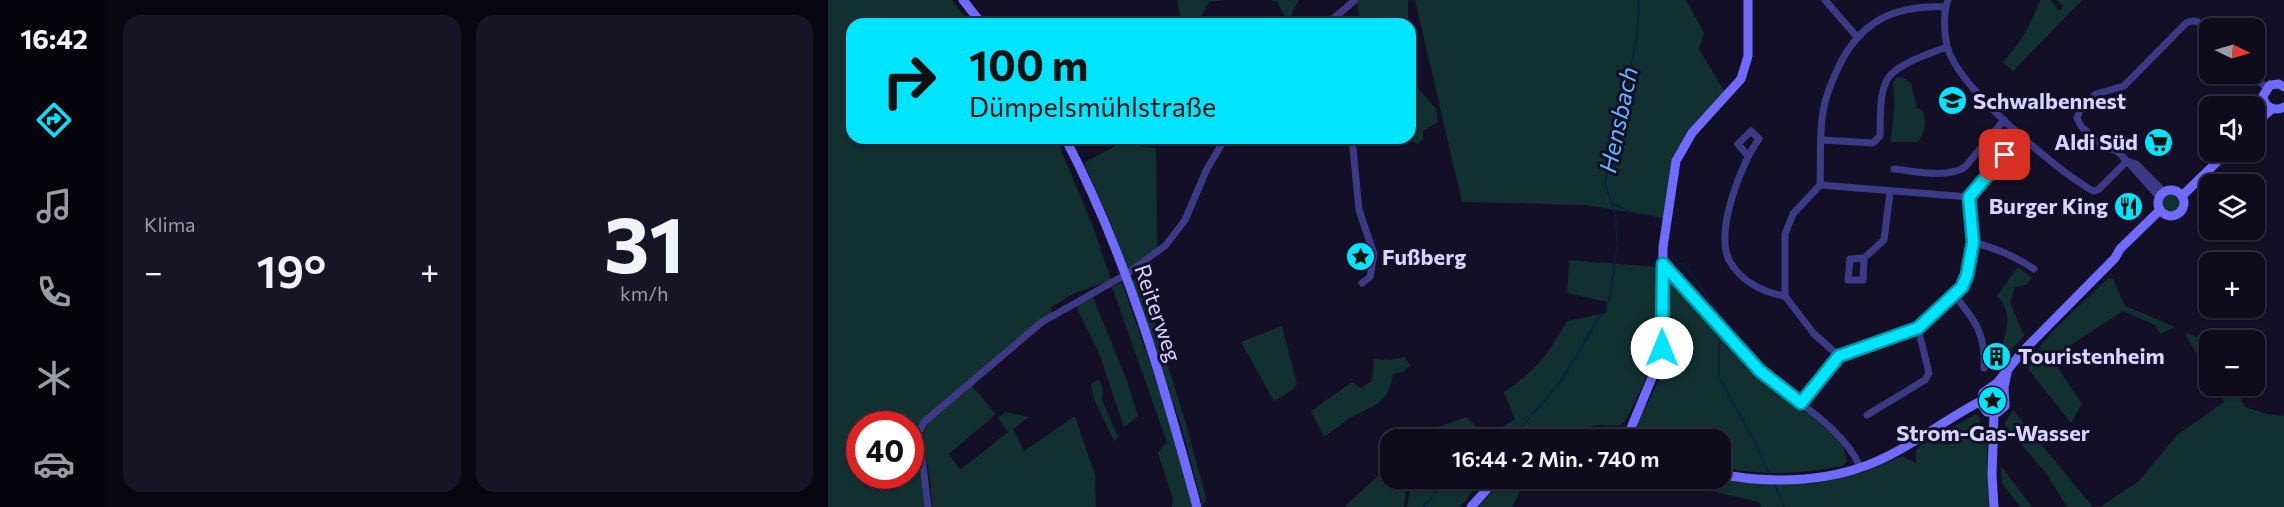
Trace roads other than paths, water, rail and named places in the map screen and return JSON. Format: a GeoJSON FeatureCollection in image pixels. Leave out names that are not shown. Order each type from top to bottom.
{"type":"FeatureCollection","features":[{"type":"Feature","properties":{"kind":"street"},"geometry":{"type":"LineString","coordinates":[[963,0],[977,18]]}},
{"type":"Feature","properties":{"kind":"street"},"geometry":{"type":"LineString","coordinates":[[1334,18],[1355,0]]}},
{"type":"Feature","properties":{"kind":"street"},"geometry":{"type":"LineString","coordinates":[[1630,429],[1659,361],[1662,348],[1663,264],[1672,177],[1679,155],[1692,133],[1737,86],[1745,69],[1748,56],[1748,0]]}},
{"type":"Feature","properties":{"kind":"street"},"geometry":{"type":"LineString","coordinates":[[1826,0],[1857,37]]}},
{"type":"Feature","properties":{"kind":"street"},"geometry":{"type":"LineString","coordinates":[[1839,356],[1814,334],[1785,296],[1785,234],[1793,214],[1820,185],[1823,111],[1833,78],[1857,37],[1881,18],[1902,10],[1946,4],[1947,46],[1964,77],[2020,137],[2093,191],[2098,190],[2127,160]]}},
{"type":"Feature","properties":{"kind":"street"},"geometry":{"type":"LineString","coordinates":[[1994,507],[1993,425],[1983,393],[1992,388],[2007,373],[2023,351],[2115,258],[2123,254],[2162,212],[2162,195],[2136,164],[2117,151],[2102,146],[2081,126],[2077,118],[2080,110],[2096,94],[2124,86],[2186,23],[2199,22]]}},
{"type":"Feature","properties":{"kind":"street"},"geometry":{"type":"LineString","coordinates":[[1822,140],[1874,143],[1880,136],[1883,92],[1889,76],[1904,65],[1947,46]]}},
{"type":"Feature","properties":{"kind":"street"},"geometry":{"type":"LineString","coordinates":[[2262,84],[2267,88]]}},
{"type":"Feature","properties":{"kind":"street"},"geometry":{"type":"LineString","coordinates":[[2284,86],[2275,84],[2267,88],[2263,96],[2268,106],[2277,110],[2284,107]]}},
{"type":"Feature","properties":{"kind":"street"},"geometry":{"type":"LineString","coordinates":[[2265,110],[2268,106]]}},
{"type":"Feature","properties":{"kind":"street"},"geometry":{"type":"LineString","coordinates":[[1894,169],[1949,173],[1959,171],[1965,167],[2004,120]]}},
{"type":"Feature","properties":{"kind":"street"},"geometry":{"type":"LineString","coordinates":[[1801,403],[1839,356],[1918,328],[1962,287],[1967,275],[1973,242],[1969,197],[2020,137]]}},
{"type":"Feature","properties":{"kind":"street","name":"Reiterweg"},"geometry":{"type":"LineString","coordinates":[[1068,144],[1097,203],[1125,275],[1172,415],[1197,507]]}},
{"type":"Feature","properties":{"kind":"street"},"geometry":{"type":"LineString","coordinates":[[928,507],[919,432],[924,422],[1042,322],[1125,275],[1166,245],[1178,232],[1206,171],[1222,144]]}},
{"type":"Feature","properties":{"kind":"street"},"geometry":{"type":"LineString","coordinates":[[1353,144],[1359,210],[1374,254],[1370,278],[1362,284]]}},
{"type":"Feature","properties":{"kind":"street"},"geometry":{"type":"LineString","coordinates":[[1747,155],[1734,188],[1725,240],[1729,260],[1748,283],[1773,295],[1785,296]]}},
{"type":"Feature","properties":{"kind":"street"},"geometry":{"type":"LineString","coordinates":[[2180,194],[2209,162]]}},
{"type":"Feature","properties":{"kind":"street"},"geometry":{"type":"LineString","coordinates":[[2180,194],[2216,162]]}},
{"type":"Feature","properties":{"kind":"street"},"geometry":{"type":"LineString","coordinates":[[1820,185],[1969,197]]}},
{"type":"Feature","properties":{"kind":"street"},"geometry":{"type":"LineString","coordinates":[[2162,195],[2171,190],[2180,194]]}},
{"type":"Feature","properties":{"kind":"street"},"geometry":{"type":"LineString","coordinates":[[1864,258],[1884,240],[1890,192]]}},
{"type":"Feature","properties":{"kind":"street"},"geometry":{"type":"LineString","coordinates":[[2162,212],[2171,216],[2178,214],[2183,207],[2180,194]]}},
{"type":"Feature","properties":{"kind":"street"},"geometry":{"type":"LineString","coordinates":[[1973,242],[1991,246],[2021,260],[2034,269]]}},
{"type":"Feature","properties":{"kind":"street"},"geometry":{"type":"LineString","coordinates":[[1663,264],[1760,371],[1801,403],[1851,449],[1860,467]]}},
{"type":"Feature","properties":{"kind":"street"},"geometry":{"type":"LineString","coordinates":[[1954,295],[1979,328],[1984,351],[1984,368]]}},
{"type":"Feature","properties":{"kind":"street"},"geometry":{"type":"LineString","coordinates":[[1867,415],[1925,380],[1929,373],[1918,328]]}},
{"type":"Feature","properties":{"kind":"street"},"geometry":{"type":"LineString","coordinates":[[1731,476],[1789,481],[1829,475],[1885,458],[1970,407],[2002,410],[2005,406],[2007,373]]}},
{"type":"Feature","properties":{"kind":"street"},"geometry":{"type":"LineString","coordinates":[[1992,388],[2004,395]]}},
{"type":"Feature","properties":{"kind":"street"},"geometry":{"type":"LineString","coordinates":[[1471,507],[1487,489]]}},
{"type":"Feature","properties":{"kind":"waterway","name":"Hensbach"},"geometry":{"type":"LineString","coordinates":[[1617,240],[1615,212],[1605,184],[1637,37],[1639,0]]}},
{"type":"Feature","properties":{"kind":"waterway"},"geometry":{"type":"LineString","coordinates":[[1610,202],[1630,212],[1657,216],[1661,221]]}},
{"type":"Feature","properties":{"kind":"waterway","name":"Hensbach"},"geometry":{"type":"LineString","coordinates":[[1520,429],[1561,381],[1609,301],[1617,248]]}},
{"type":"Feature","properties":{"kind":"waterway"},"geometry":{"type":"LineString","coordinates":[[1672,257],[1687,268],[1717,311]]}},
{"type":"Feature","properties":{"kind":"waterway"},"geometry":{"type":"LineString","coordinates":[[1719,336],[1719,377],[1756,444],[1770,476]]}},
{"type":"Feature","properties":{"kind":"waterway"},"geometry":{"type":"LineString","coordinates":[[1774,483],[1784,507]]}},
{"type":"Feature","properties":{"kind":"waterway","name":"Hensbach"},"geometry":{"type":"LineString","coordinates":[[1423,507],[1439,489]]}},
{"type":"Feature","properties":{"kind":"place","name":"Schwalbennest"},"geometry":{"type":"Point","coordinates":[1952,101]}},
{"type":"Feature","properties":{"kind":"place","name":"Aldi Süd"},"geometry":{"type":"Point","coordinates":[2159,142]}},
{"type":"Feature","properties":{"kind":"place","name":"Burger King"},"geometry":{"type":"Point","coordinates":[2129,206]}},
{"type":"Feature","properties":{"kind":"place","name":"Fußberg"},"geometry":{"type":"Point","coordinates":[1361,257]}},
{"type":"Feature","properties":{"kind":"place","name":"Touristenheim"},"geometry":{"type":"Point","coordinates":[1997,356]}},
{"type":"Feature","properties":{"kind":"place","name":"Strom-Gas-Wasser"},"geometry":{"type":"Point","coordinates":[1993,401]}}]}
